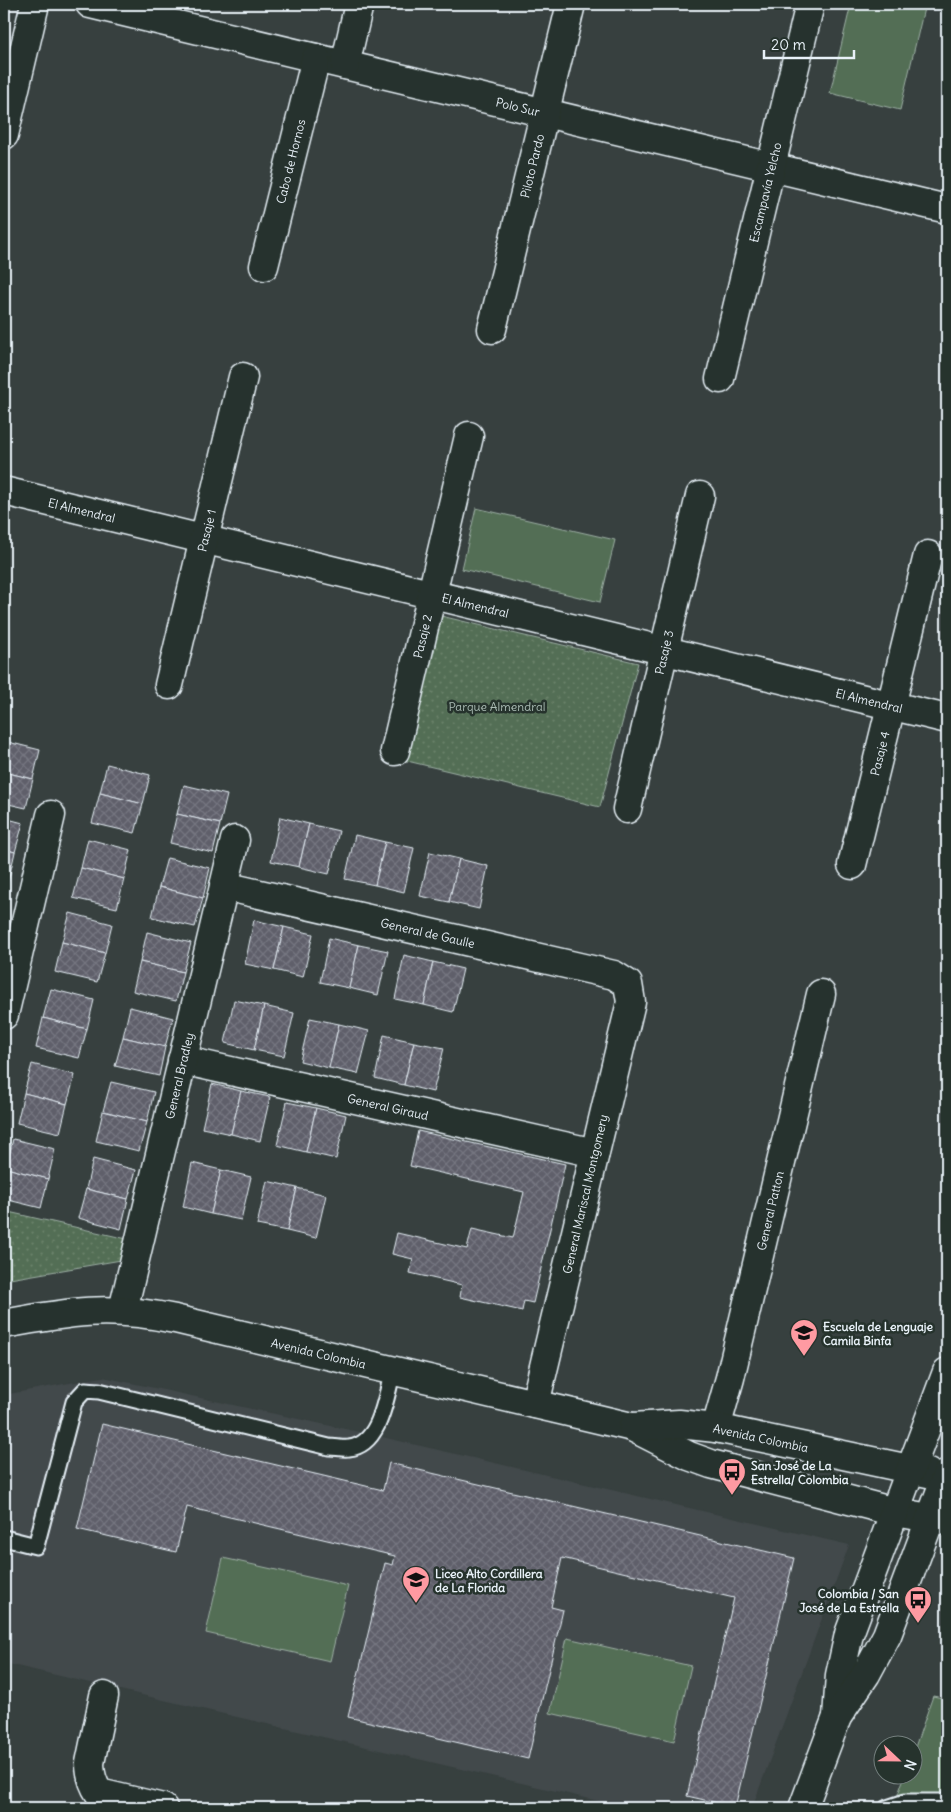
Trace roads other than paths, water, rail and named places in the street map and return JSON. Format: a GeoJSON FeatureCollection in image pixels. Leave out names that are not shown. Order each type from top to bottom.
{"type":"FeatureCollection","features":[{"type":"Feature","properties":{"kind":"street"},"geometry":{"type":"LineString","coordinates":[[4,135],[35,4]]}},
{"type":"Feature","properties":{"kind":"street","name":"Polo Sur"},"geometry":{"type":"LineString","coordinates":[[90,4],[947,209]]}},
{"type":"Feature","properties":{"kind":"street"},"geometry":{"type":"LineString","coordinates":[[345,65],[359,4]]}},
{"type":"Feature","properties":{"kind":"street","name":"Piloto Pardo"},"geometry":{"type":"LineString","coordinates":[[492,328],[571,4]]}},
{"type":"Feature","properties":{"kind":"street","name":"Escampavía Yelcho"},"geometry":{"type":"LineString","coordinates":[[720,379],[810,4]]}},
{"type":"Feature","properties":{"kind":"street","name":"Cabo de Hornos"},"geometry":{"type":"LineString","coordinates":[[264,266],[316,58]]}},
{"type":"Feature","properties":{"kind":"street","name":"Pasaje 1"},"geometry":{"type":"LineString","coordinates":[[170,685],[243,377]]}},
{"type":"Feature","properties":{"kind":"street","name":"Pasaje 2"},"geometry":{"type":"LineString","coordinates":[[395,751],[469,436]]}},
{"type":"Feature","properties":{"kind":"street","name":"El Almendral"},"geometry":{"type":"LineString","coordinates":[[4,492],[947,719]]}},
{"type":"Feature","properties":{"kind":"street","name":"Pasaje 3"},"geometry":{"type":"LineString","coordinates":[[627,809],[700,496]]}},
{"type":"Feature","properties":{"kind":"street","name":"Pasaje 4"},"geometry":{"type":"LineString","coordinates":[[852,865],[928,555]]}},
{"type":"Feature","properties":{"kind":"street"},"geometry":{"type":"LineString","coordinates":[[4,1015],[51,814]]}},
{"type":"Feature","properties":{"kind":"street","name":"General Bradley"},"geometry":{"type":"LineString","coordinates":[[123,1310],[235,840]]}},
{"type":"Feature","properties":{"kind":"street","name":"General de Gaulle"},"geometry":{"type":"LineString","coordinates":[[224,886],[614,975],[628,984]]}},
{"type":"Feature","properties":{"kind":"street","name":"General Mariscal Montgomery"},"geometry":{"type":"LineString","coordinates":[[535,1404],[631,1002],[628,984]]}},
{"type":"Feature","properties":{"kind":"street","name":"General Patton"},"geometry":{"type":"LineString","coordinates":[[716,1428],[730,1378],[821,994]]}},
{"type":"Feature","properties":{"kind":"street","name":"General Giraud"},"geometry":{"type":"LineString","coordinates":[[182,1060],[595,1153]]}},
{"type":"Feature","properties":{"kind":"street","name":"Avenida Colombia"},"geometry":{"type":"LineString","coordinates":[[4,1324],[68,1313],[123,1310],[174,1319],[632,1427],[689,1456],[711,1464],[895,1512],[939,1520]]}},
{"type":"Feature","properties":{"kind":"street"},"geometry":{"type":"LineString","coordinates":[[837,1718],[840,1674],[849,1634],[947,1372]]}},
{"type":"Feature","properties":{"kind":"street","name":"Avenida Colombia"},"geometry":{"type":"LineString","coordinates":[[632,1427],[679,1424],[716,1428],[947,1476]]}},
{"type":"Feature","properties":{"kind":"street"},"geometry":{"type":"LineString","coordinates":[[803,1808],[837,1718],[866,1674],[887,1635],[939,1520],[947,1476]]}},
{"type":"Feature","properties":{"kind":"street"},"geometry":{"type":"LineString","coordinates":[[104,1696],[90,1763],[92,1780],[98,1801],[163,1808]]}},
{"type":"Feature","properties":{"kind":"lane"},"geometry":{"type":"LineString","coordinates":[[4,1538],[36,1546],[74,1402],[84,1390],[99,1391],[329,1447],[351,1448],[373,1436],[380,1419],[393,1370]]}},
{"type":"Feature","properties":{"kind":"lane"},"geometry":{"type":"LineString","coordinates":[[887,1808],[905,1802],[947,1802]]}},
{"type":"Feature","properties":{"kind":"place","name":"Escuela de Lenguaje Camila Binfa"},"geometry":{"type":"Point","coordinates":[804,1357]}},
{"type":"Feature","properties":{"kind":"place","name":"San José de La Estrella/ Colombia"},"geometry":{"type":"Point","coordinates":[732,1496]}},
{"type":"Feature","properties":{"kind":"place","name":"Liceo Alto Cordillera de La Florida"},"geometry":{"type":"Point","coordinates":[416,1604]}},
{"type":"Feature","properties":{"kind":"place","name":"Colombia / San José de La Estrella"},"geometry":{"type":"Point","coordinates":[918,1624]}},
{"type":"Feature","properties":{"kind":"park label","name":"Parque Almendral"},"geometry":{"type":"Point","coordinates":[497,706]}}]}
